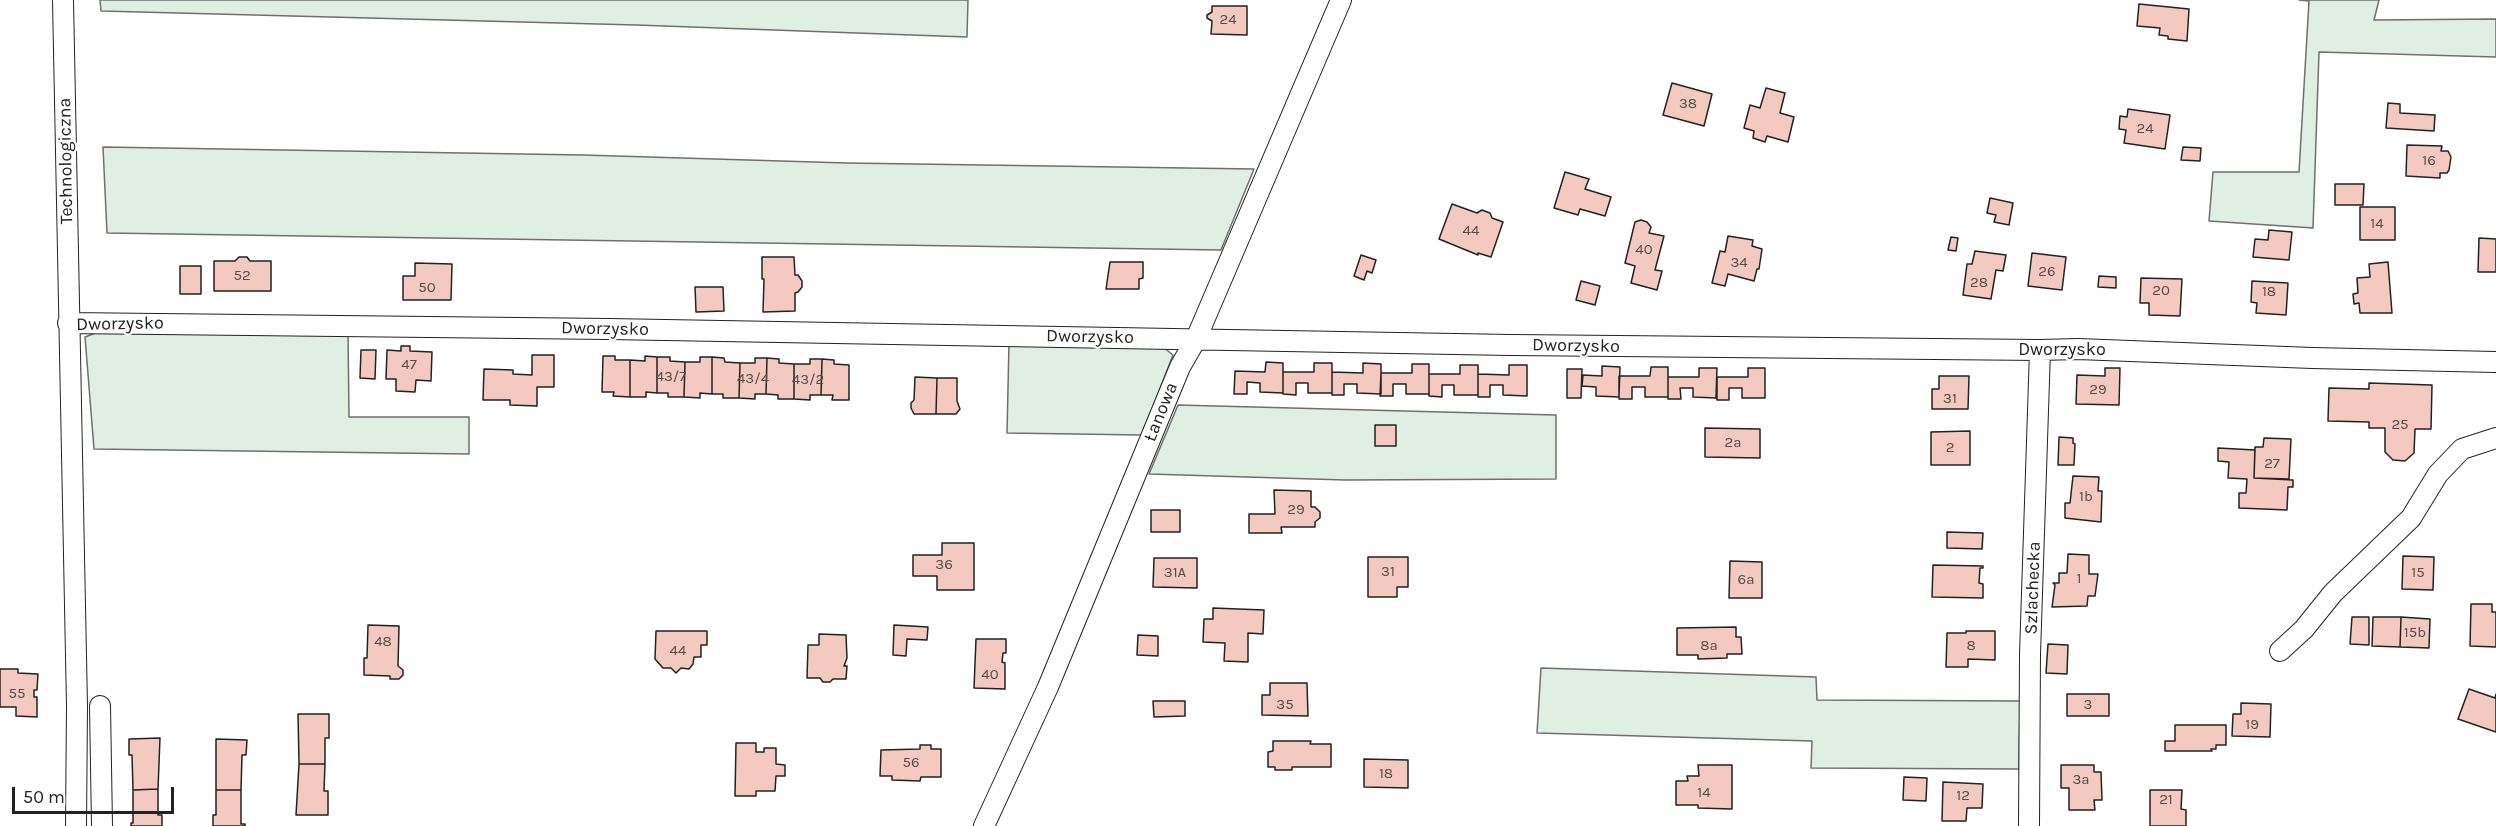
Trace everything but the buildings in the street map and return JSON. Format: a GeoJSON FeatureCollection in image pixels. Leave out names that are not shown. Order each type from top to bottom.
{"type":"FeatureCollection","features":[{"type":"Feature","properties":{"kind":"street","name":"Technologiczna"},"geometry":{"type":"LineString","coordinates":[[63,0],[68,322]]}},
{"type":"Feature","properties":{"kind":"street","name":"Łanowa"},"geometry":{"type":"LineString","coordinates":[[984,826],[1048,687],[1180,367],[1196,339],[1341,0]]}},
{"type":"Feature","properties":{"kind":"street","name":"Dworzysko"},"geometry":{"type":"LineString","coordinates":[[76,826],[76,706],[68,322],[1643,347],[2040,350],[2078,348],[2312,358],[2496,362]]}},
{"type":"Feature","properties":{"kind":"street","name":"Szlachecka"},"geometry":{"type":"LineString","coordinates":[[2029,826],[2030,654],[2040,350]]}},
{"type":"Feature","properties":{"kind":"street"},"geometry":{"type":"LineString","coordinates":[[2280,651],[2304,629],[2333,593],[2410,518],[2438,474],[2462,449],[2496,438]]}},
{"type":"Feature","properties":{"kind":"street"},"geometry":{"type":"LineString","coordinates":[[100,706],[102,826]]}},
{"type":"Feature","properties":{"kind":"green space"},"geometry":{"type":"Polygon","coordinates":[[[100,0],[968,0],[967,37],[636,25],[101,11],[100,0]]]}},
{"type":"Feature","properties":{"kind":"green space"},"geometry":{"type":"Polygon","coordinates":[[[2299,0],[2379,0],[2374,20],[2496,19],[2496,57],[2319,52],[2313,228],[2209,221],[2213,172],[2299,172],[2309,1],[2299,0]]]}},
{"type":"Feature","properties":{"kind":"green space"},"geometry":{"type":"Polygon","coordinates":[[[103,147],[1254,169],[1221,250],[107,233],[103,147]]]}},
{"type":"Feature","properties":{"kind":"green space"},"geometry":{"type":"Polygon","coordinates":[[[106,329],[348,332],[349,417],[469,417],[469,454],[94,449],[85,337],[106,329]]]}},
{"type":"Feature","properties":{"kind":"green space"},"geometry":{"type":"Polygon","coordinates":[[[1009,343],[1163,347],[1173,355],[1142,435],[1007,433],[1009,343]]]}},
{"type":"Feature","properties":{"kind":"green space"},"geometry":{"type":"Polygon","coordinates":[[[1178,405],[1556,415],[1556,479],[1345,480],[1149,474],[1178,405]]]}},
{"type":"Feature","properties":{"kind":"green space"},"geometry":{"type":"Polygon","coordinates":[[[1541,668],[1816,677],[1817,700],[2020,701],[2019,769],[1811,768],[1812,741],[1537,733],[1541,668]]]}}]}
